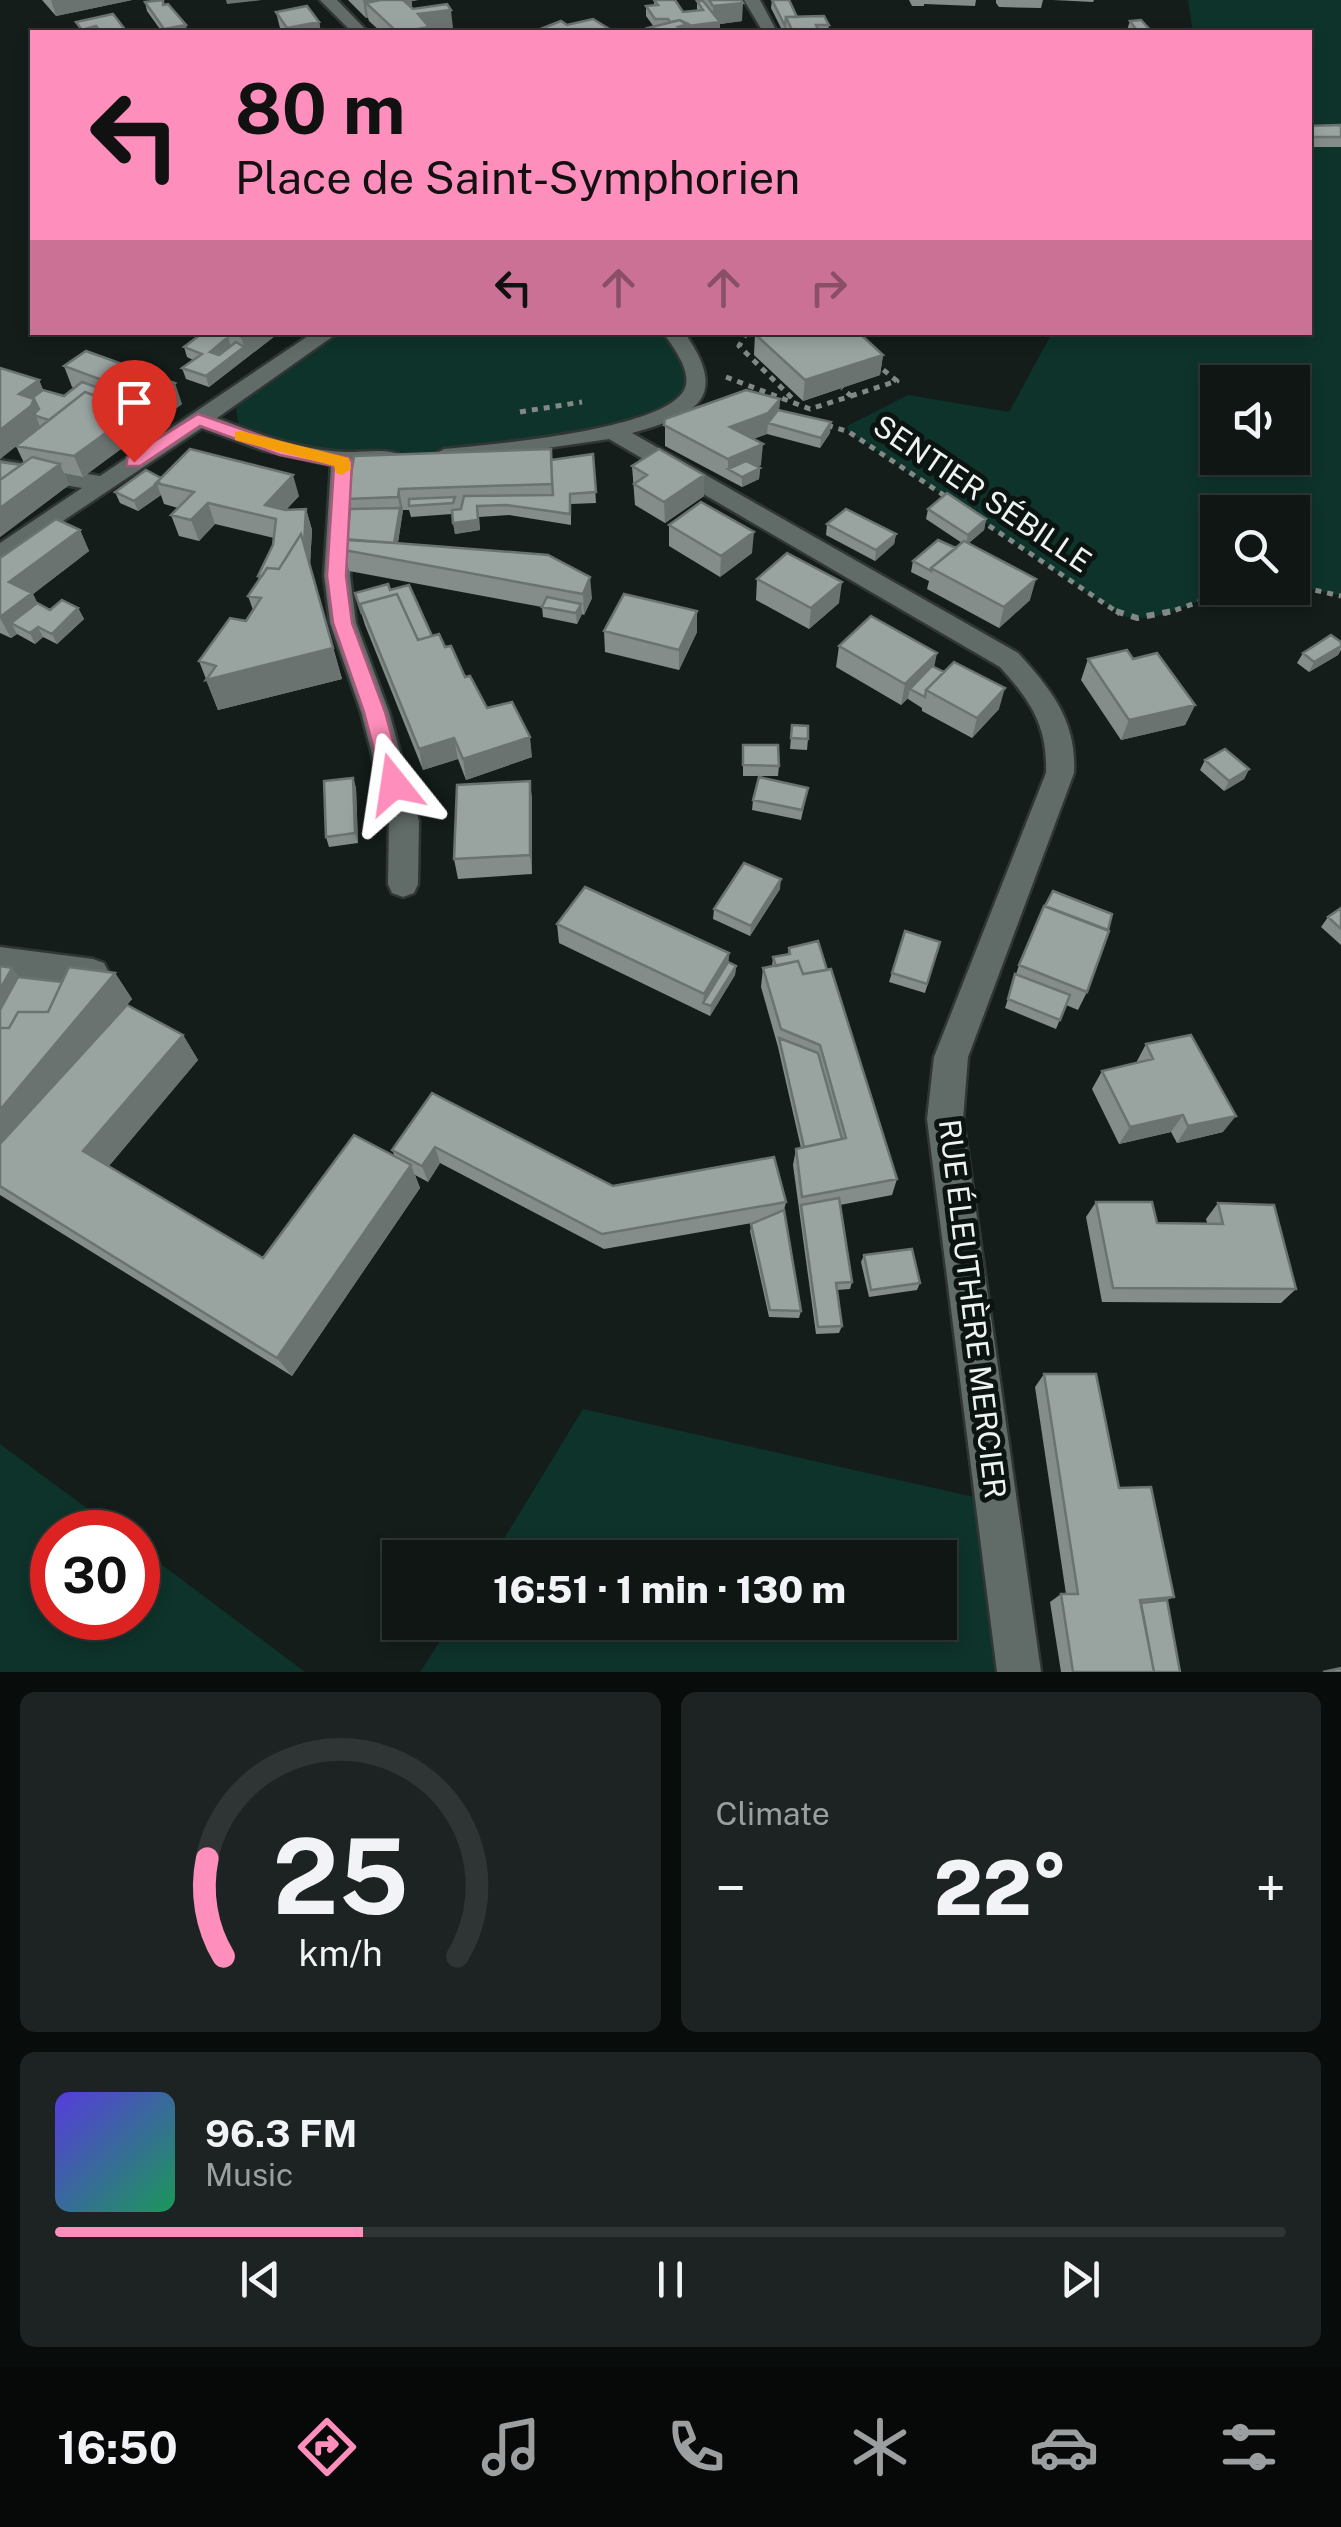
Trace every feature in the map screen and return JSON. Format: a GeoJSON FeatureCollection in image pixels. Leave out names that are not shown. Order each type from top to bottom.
{"type":"FeatureCollection","features":[{"type":"Feature","properties":{"kind":"street"},"geometry":{"type":"LineString","coordinates":[[328,0],[358,30]]}},
{"type":"Feature","properties":{"kind":"street"},"geometry":{"type":"LineString","coordinates":[[752,0],[769,30]]}},
{"type":"Feature","properties":{"kind":"street"},"geometry":{"type":"LineString","coordinates":[[0,555],[324,335]]}},
{"type":"Feature","properties":{"kind":"street"},"geometry":{"type":"LineString","coordinates":[[198,419],[286,451],[343,462],[534,447],[613,432],[654,418],[692,396],[696,384],[693,364],[675,335]]}},
{"type":"Feature","properties":{"kind":"street","name":"RUE ÉLEUTHÈRE MERCIER"},"geometry":{"type":"LineString","coordinates":[[613,432],[1009,660],[1048,707],[1060,730],[1060,773],[950,1058],[945,1119],[1019,1672]]}},
{"type":"Feature","properties":{"kind":"street"},"geometry":{"type":"LineString","coordinates":[[343,462],[336,576],[342,623],[375,712],[404,821],[403,884]]}},
{"type":"Feature","properties":{"kind":"street"},"geometry":{"type":"LineString","coordinates":[[0,467],[102,484]]}},
{"type":"Feature","properties":{"kind":"street"},"geometry":{"type":"LineString","coordinates":[[0,961],[93,973]]}},
{"type":"Feature","properties":{"kind":"path"},"geometry":{"type":"LineString","coordinates":[[745,335],[738,346],[798,404]]}},
{"type":"Feature","properties":{"kind":"path"},"geometry":{"type":"LineString","coordinates":[[852,396],[897,381],[868,357]]}},
{"type":"Feature","properties":{"kind":"path","name":"SENTIER SÉBILLE"},"geometry":{"type":"LineString","coordinates":[[820,423],[850,432],[962,508]]}},
{"type":"Feature","properties":{"kind":"path","name":"SENTIER SÉBILLE"},"geometry":{"type":"LineString","coordinates":[[978,518],[1124,616],[1152,618],[1200,598]]}},
{"type":"Feature","properties":{"kind":"path"},"geometry":{"type":"LineString","coordinates":[[1310,589],[1341,596]]}},
{"type":"Feature","properties":{"kind":"green space"},"geometry":{"type":"Polygon","coordinates":[[[1188,0],[1341,0],[1341,596],[1310,589],[1310,495],[1200,495],[1200,601],[1151,617],[1123,616],[849,432],[847,426],[908,395],[1009,412],[1051,335],[1312,335],[1312,30],[1193,30],[1188,0]]]}},
{"type":"Feature","properties":{"kind":"green space"},"geometry":{"type":"Polygon","coordinates":[[[326,335],[674,335],[696,384],[676,407],[534,447],[343,462],[259,442],[239,425],[236,409],[243,389],[326,335]]]}},
{"type":"Feature","properties":{"kind":"green space"},"geometry":{"type":"Polygon","coordinates":[[[583,1409],[996,1502],[1019,1672],[420,1672],[441,1640],[957,1640],[957,1540],[503,1540],[583,1409]]]}},
{"type":"Feature","properties":{"kind":"green space"},"geometry":{"type":"Polygon","coordinates":[[[0,1444],[89,1510],[30,1510],[30,1640],[160,1640],[160,1563],[305,1672],[0,1672],[0,1444]]]}},
{"type":"Feature","properties":{"kind":"building"},"geometry":{"type":"Polygon","coordinates":[[[163,0],[163,5],[168,4],[186,25],[164,29],[145,2],[163,0]]]}},
{"type":"Feature","properties":{"kind":"building"},"geometry":{"type":"Polygon","coordinates":[[[403,0],[413,9],[447,4],[451,10],[418,14],[429,27],[395,30],[366,3],[403,0]]]}},
{"type":"Feature","properties":{"kind":"building"},"geometry":{"type":"Polygon","coordinates":[[[654,0],[675,0],[683,12],[703,10],[697,1],[703,1],[720,22],[688,26],[680,20],[655,19],[646,6],[658,5],[654,0]]]}},
{"type":"Feature","properties":{"kind":"building"},"geometry":{"type":"Polygon","coordinates":[[[709,0],[741,0],[743,3],[713,6],[709,0]]]}},
{"type":"Feature","properties":{"kind":"building"},"geometry":{"type":"Polygon","coordinates":[[[772,0],[789,0],[797,17],[786,17],[785,26],[772,0]]]}},
{"type":"Feature","properties":{"kind":"building"},"geometry":{"type":"Polygon","coordinates":[[[307,6],[319,22],[287,28],[276,12],[307,6]]]}},
{"type":"Feature","properties":{"kind":"building"},"geometry":{"type":"Polygon","coordinates":[[[113,14],[125,30],[99,30],[96,26],[82,30],[76,22],[113,14]]]}},
{"type":"Feature","properties":{"kind":"building"},"geometry":{"type":"Polygon","coordinates":[[[824,16],[829,25],[816,25],[818,30],[792,30],[786,17],[824,16]]]}},
{"type":"Feature","properties":{"kind":"building"},"geometry":{"type":"Polygon","coordinates":[[[593,19],[611,30],[538,30],[561,21],[567,25],[593,19]]]}},
{"type":"Feature","properties":{"kind":"building"},"geometry":{"type":"Polygon","coordinates":[[[680,20],[688,24],[678,27],[683,30],[648,28],[680,20]]]}},
{"type":"Feature","properties":{"kind":"building"},"geometry":{"type":"Polygon","coordinates":[[[1141,20],[1150,30],[1137,30],[1130,21],[1141,20]]]}},
{"type":"Feature","properties":{"kind":"building"},"geometry":{"type":"Polygon","coordinates":[[[1341,125],[1341,137],[1312,137],[1312,126],[1341,125]]]}},
{"type":"Feature","properties":{"kind":"building"},"geometry":{"type":"Polygon","coordinates":[[[200,335],[225,335],[228,337],[210,352],[219,355],[236,342],[244,347],[206,376],[182,368],[202,354],[184,347],[200,335]]]}},
{"type":"Feature","properties":{"kind":"building"},"geometry":{"type":"Polygon","coordinates":[[[756,335],[861,335],[883,355],[805,380],[756,335]]]}},
{"type":"Feature","properties":{"kind":"building"},"geometry":{"type":"Polygon","coordinates":[[[86,351],[175,383],[74,456],[16,446],[85,392],[107,400],[114,395],[122,398],[132,391],[64,366],[86,351]]]}},
{"type":"Feature","properties":{"kind":"building"},"geometry":{"type":"Polygon","coordinates":[[[0,368],[39,380],[19,394],[34,399],[31,406],[0,430],[0,368]]]}},
{"type":"Feature","properties":{"kind":"building"},"geometry":{"type":"Polygon","coordinates":[[[82,382],[124,397],[114,395],[107,400],[85,392],[49,420],[34,414],[39,409],[32,398],[43,390],[64,396],[82,382]]]}},
{"type":"Feature","properties":{"kind":"building"},"geometry":{"type":"Polygon","coordinates":[[[746,390],[780,399],[768,413],[730,427],[763,444],[728,459],[664,425],[665,419],[746,390]]]}},
{"type":"Feature","properties":{"kind":"building"},"geometry":{"type":"Polygon","coordinates":[[[778,410],[831,422],[821,438],[768,423],[778,410]]]}},
{"type":"Feature","properties":{"kind":"building"},"geometry":{"type":"Polygon","coordinates":[[[190,449],[293,475],[265,505],[285,510],[306,509],[304,544],[301,534],[279,569],[267,568],[258,576],[273,545],[276,519],[208,503],[191,520],[171,515],[194,492],[156,483],[190,449]]]}},
{"type":"Feature","properties":{"kind":"building"},"geometry":{"type":"Polygon","coordinates":[[[551,449],[552,484],[399,489],[398,497],[347,499],[354,456],[551,449]]]}},
{"type":"Feature","properties":{"kind":"building"},"geometry":{"type":"Polygon","coordinates":[[[659,449],[704,475],[664,502],[634,484],[647,475],[632,466],[659,449]]]}},
{"type":"Feature","properties":{"kind":"building"},"geometry":{"type":"Polygon","coordinates":[[[593,454],[596,492],[570,494],[570,514],[507,505],[477,506],[478,520],[453,523],[452,510],[461,509],[464,496],[553,495],[551,460],[593,454]]]}},
{"type":"Feature","properties":{"kind":"building"},"geometry":{"type":"Polygon","coordinates":[[[32,457],[60,464],[0,508],[0,480],[32,457]]]}},
{"type":"Feature","properties":{"kind":"building"},"geometry":{"type":"Polygon","coordinates":[[[746,461],[760,468],[742,477],[728,469],[746,461]]]}},
{"type":"Feature","properties":{"kind":"building"},"geometry":{"type":"Polygon","coordinates":[[[0,462],[21,465],[0,480],[0,462]]]}},
{"type":"Feature","properties":{"kind":"building"},"geometry":{"type":"Polygon","coordinates":[[[146,470],[161,478],[134,501],[115,492],[146,470]]]}},
{"type":"Feature","properties":{"kind":"building"},"geometry":{"type":"Polygon","coordinates":[[[947,493],[986,519],[968,535],[928,509],[947,493]]]}},
{"type":"Feature","properties":{"kind":"building"},"geometry":{"type":"Polygon","coordinates":[[[455,497],[453,503],[409,506],[409,499],[455,497]]]}},
{"type":"Feature","properties":{"kind":"building"},"geometry":{"type":"Polygon","coordinates":[[[701,502],[754,532],[721,556],[669,525],[701,502]]]}},
{"type":"Feature","properties":{"kind":"building"},"geometry":{"type":"Polygon","coordinates":[[[400,508],[394,543],[347,540],[350,509],[400,508]]]}},
{"type":"Feature","properties":{"kind":"building"},"geometry":{"type":"Polygon","coordinates":[[[846,509],[896,534],[876,550],[827,524],[846,509]]]}},
{"type":"Feature","properties":{"kind":"building"},"geometry":{"type":"Polygon","coordinates":[[[56,519],[80,530],[9,582],[32,593],[0,617],[0,558],[56,519]]]}},
{"type":"Feature","properties":{"kind":"building"},"geometry":{"type":"Polygon","coordinates":[[[301,534],[333,648],[206,680],[216,666],[199,661],[230,618],[246,621],[261,598],[248,596],[267,568],[279,569],[301,534]]]}},
{"type":"Feature","properties":{"kind":"building"},"geometry":{"type":"Polygon","coordinates":[[[344,539],[548,555],[590,577],[583,594],[344,550],[344,539]]]}},
{"type":"Feature","properties":{"kind":"building"},"geometry":{"type":"Polygon","coordinates":[[[938,540],[956,548],[931,571],[913,561],[938,540]]]}},
{"type":"Feature","properties":{"kind":"building"},"geometry":{"type":"Polygon","coordinates":[[[964,541],[1036,579],[1004,607],[931,568],[964,541]]]}},
{"type":"Feature","properties":{"kind":"building"},"geometry":{"type":"Polygon","coordinates":[[[787,553],[842,582],[811,608],[757,579],[787,553]]]}},
{"type":"Feature","properties":{"kind":"building"},"geometry":{"type":"Polygon","coordinates":[[[388,584],[390,590],[409,585],[432,636],[418,640],[397,594],[360,604],[362,614],[355,593],[388,584]]]}},
{"type":"Feature","properties":{"kind":"building"},"geometry":{"type":"Polygon","coordinates":[[[397,594],[418,640],[439,634],[445,647],[451,646],[465,677],[470,676],[487,708],[512,702],[530,737],[463,759],[454,738],[419,749],[360,604],[397,594]]]}},
{"type":"Feature","properties":{"kind":"building"},"geometry":{"type":"Polygon","coordinates":[[[624,594],[697,611],[679,650],[604,631],[624,594]]]}},
{"type":"Feature","properties":{"kind":"building"},"geometry":{"type":"Polygon","coordinates":[[[547,597],[581,604],[576,613],[542,607],[547,597]]]}},
{"type":"Feature","properties":{"kind":"building"},"geometry":{"type":"Polygon","coordinates":[[[62,600],[78,608],[52,634],[38,627],[30,633],[11,623],[37,603],[50,610],[62,600]]]}},
{"type":"Feature","properties":{"kind":"building"},"geometry":{"type":"Polygon","coordinates":[[[871,616],[937,653],[905,684],[839,646],[871,616]]]}},
{"type":"Feature","properties":{"kind":"building"},"geometry":{"type":"Polygon","coordinates":[[[1331,635],[1341,646],[1314,662],[1303,653],[1331,635]]]}},
{"type":"Feature","properties":{"kind":"building"},"geometry":{"type":"Polygon","coordinates":[[[1127,650],[1133,659],[1157,653],[1195,705],[1129,720],[1088,659],[1127,650]]]}},
{"type":"Feature","properties":{"kind":"building"},"geometry":{"type":"Polygon","coordinates":[[[954,662],[1005,688],[977,718],[926,690],[954,662]]]}},
{"type":"Feature","properties":{"kind":"building"},"geometry":{"type":"Polygon","coordinates":[[[932,666],[944,672],[926,690],[925,697],[910,689],[932,666]]]}},
{"type":"Feature","properties":{"kind":"building"},"geometry":{"type":"Polygon","coordinates":[[[792,725],[808,726],[808,739],[791,738],[792,725]]]}},
{"type":"Feature","properties":{"kind":"building"},"geometry":{"type":"Polygon","coordinates":[[[743,745],[778,745],[779,766],[743,765],[743,745]]]}},
{"type":"Feature","properties":{"kind":"building"},"geometry":{"type":"Polygon","coordinates":[[[1225,749],[1249,769],[1229,781],[1205,760],[1225,749]]]}},
{"type":"Feature","properties":{"kind":"building"},"geometry":{"type":"Polygon","coordinates":[[[759,777],[808,788],[802,810],[753,800],[759,777]]]}},
{"type":"Feature","properties":{"kind":"building"},"geometry":{"type":"Polygon","coordinates":[[[353,778],[355,833],[326,837],[324,781],[353,778]]]}},
{"type":"Feature","properties":{"kind":"building"},"geometry":{"type":"Polygon","coordinates":[[[530,781],[530,855],[454,859],[457,785],[530,781]]]}},
{"type":"Feature","properties":{"kind":"building"},"geometry":{"type":"Polygon","coordinates":[[[744,863],[781,879],[751,926],[714,909],[744,863]]]}},
{"type":"Feature","properties":{"kind":"building"},"geometry":{"type":"Polygon","coordinates":[[[585,887],[729,953],[704,994],[557,924],[585,887]]]}},
{"type":"Feature","properties":{"kind":"building"},"geometry":{"type":"Polygon","coordinates":[[[1053,891],[1112,914],[1108,930],[1045,906],[1053,891]]]}},
{"type":"Feature","properties":{"kind":"building"},"geometry":{"type":"Polygon","coordinates":[[[1044,906],[1109,931],[1087,992],[1019,965],[1044,906]]]}},
{"type":"Feature","properties":{"kind":"building"},"geometry":{"type":"Polygon","coordinates":[[[1341,908],[1341,929],[1328,917],[1341,908]]]}},
{"type":"Feature","properties":{"kind":"building"},"geometry":{"type":"Polygon","coordinates":[[[905,931],[940,942],[927,984],[892,973],[905,931]]]}},
{"type":"Feature","properties":{"kind":"building"},"geometry":{"type":"Polygon","coordinates":[[[818,941],[827,970],[803,974],[798,961],[776,966],[773,957],[790,954],[789,948],[818,941]]]}},
{"type":"Feature","properties":{"kind":"building"},"geometry":{"type":"Polygon","coordinates":[[[798,961],[803,974],[831,969],[897,1179],[802,1197],[796,1149],[846,1138],[820,1045],[781,1029],[763,968],[798,961]]]}},
{"type":"Feature","properties":{"kind":"building"},"geometry":{"type":"Polygon","coordinates":[[[728,962],[736,966],[711,1006],[703,1003],[728,962]]]}},
{"type":"Feature","properties":{"kind":"building"},"geometry":{"type":"Polygon","coordinates":[[[0,966],[12,968],[0,989],[0,966]]]}},
{"type":"Feature","properties":{"kind":"building"},"geometry":{"type":"Polygon","coordinates":[[[69,967],[115,973],[0,1110],[0,1028],[9,1028],[18,1012],[48,1012],[69,967]]]}},
{"type":"Feature","properties":{"kind":"building"},"geometry":{"type":"Polygon","coordinates":[[[1015,974],[1070,995],[1060,1020],[1008,999],[1015,974]]]}},
{"type":"Feature","properties":{"kind":"building"},"geometry":{"type":"Polygon","coordinates":[[[18,977],[62,982],[48,1012],[18,1012],[9,1028],[0,1028],[0,1010],[18,977]]]}},
{"type":"Feature","properties":{"kind":"building"},"geometry":{"type":"Polygon","coordinates":[[[127,1005],[183,1035],[83,1151],[263,1258],[354,1135],[411,1165],[277,1358],[0,1186],[0,1144],[127,1005]]]}},
{"type":"Feature","properties":{"kind":"building"},"geometry":{"type":"Polygon","coordinates":[[[1191,1035],[1236,1116],[1188,1126],[1183,1115],[1130,1127],[1102,1071],[1153,1059],[1146,1044],[1191,1035]]]}},
{"type":"Feature","properties":{"kind":"building"},"geometry":{"type":"Polygon","coordinates":[[[779,1038],[818,1053],[842,1139],[804,1147],[779,1038]]]}},
{"type":"Feature","properties":{"kind":"building"},"geometry":{"type":"Polygon","coordinates":[[[432,1093],[613,1186],[774,1157],[786,1202],[602,1234],[435,1147],[422,1166],[392,1150],[432,1093]]]}},
{"type":"Feature","properties":{"kind":"building"},"geometry":{"type":"Polygon","coordinates":[[[839,1198],[852,1282],[836,1283],[842,1326],[818,1327],[801,1205],[839,1198]]]}},
{"type":"Feature","properties":{"kind":"building"},"geometry":{"type":"Polygon","coordinates":[[[1096,1202],[1152,1202],[1157,1223],[1223,1224],[1218,1203],[1274,1205],[1296,1289],[1113,1288],[1096,1202]]]}},
{"type":"Feature","properties":{"kind":"building"},"geometry":{"type":"Polygon","coordinates":[[[784,1210],[801,1311],[770,1310],[751,1224],[784,1210]]]}},
{"type":"Feature","properties":{"kind":"building"},"geometry":{"type":"Polygon","coordinates":[[[912,1249],[920,1283],[871,1290],[864,1255],[912,1249]]]}},
{"type":"Feature","properties":{"kind":"building"},"geometry":{"type":"Polygon","coordinates":[[[1044,1374],[1096,1374],[1119,1488],[1151,1487],[1174,1597],[1140,1600],[1154,1672],[1073,1672],[1061,1594],[1078,1594],[1044,1374]]]}},
{"type":"Feature","properties":{"kind":"building"},"geometry":{"type":"Polygon","coordinates":[[[1167,1600],[1180,1672],[1154,1672],[1141,1603],[1167,1600]]]}},
{"type":"Feature","properties":{"kind":"slow traffic"},"geometry":{"type":"LineString","coordinates":[[241,436],[286,451],[343,462],[342,469]]}},
{"type":"Feature","properties":{"kind":"route"},"geometry":{"type":"LineString","coordinates":[[134,462],[198,419],[286,451],[343,462],[336,576],[342,623],[375,712],[394,784]]}}]}
